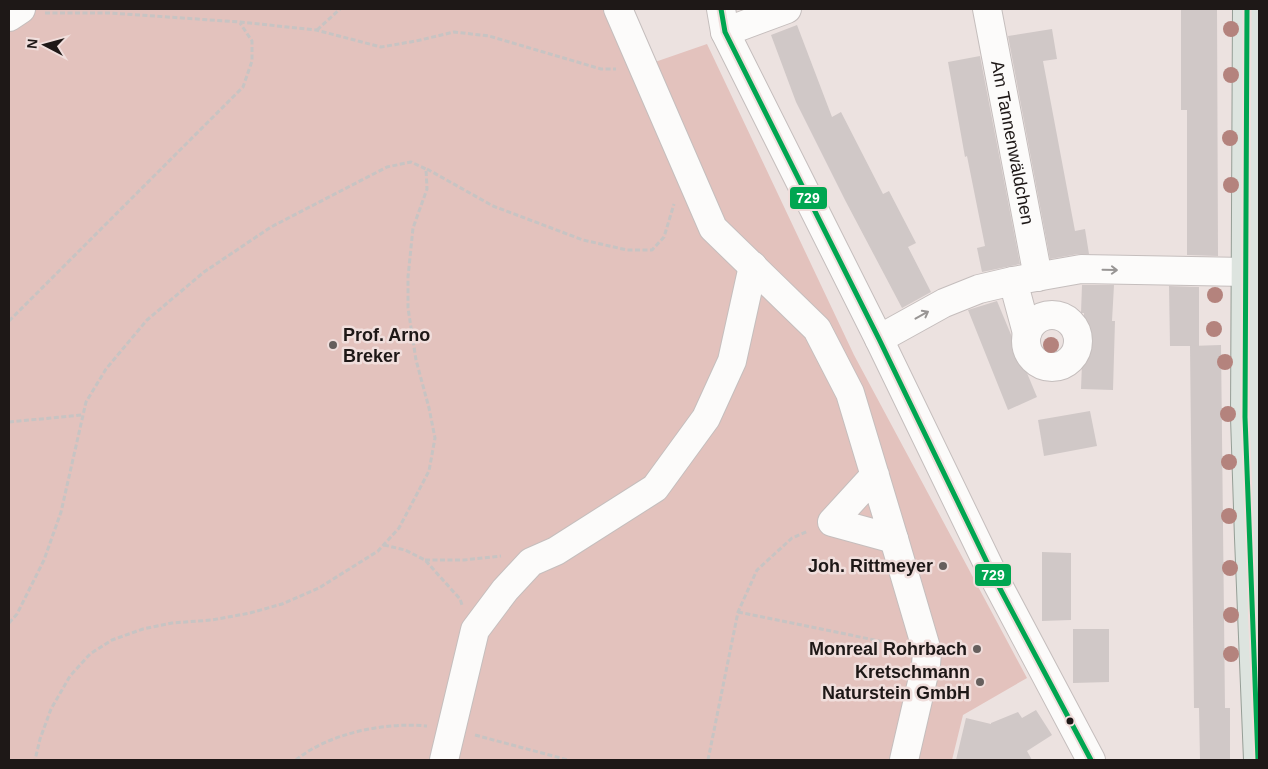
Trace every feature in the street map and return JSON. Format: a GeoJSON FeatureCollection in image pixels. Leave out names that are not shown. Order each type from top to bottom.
{"type":"FeatureCollection","features":[{"type":"Feature","properties":{"kind":"main road"},"geometry":{"type":"LineString","coordinates":[[1247,9],[1247,464],[1258,760]]}},
{"type":"Feature","properties":{"kind":"street"},"geometry":{"type":"LineString","coordinates":[[618,9],[713,228],[817,329],[850,393],[927,651],[926,665],[904,760]]}},
{"type":"Feature","properties":{"kind":"street"},"geometry":{"type":"LineString","coordinates":[[787,9],[723,20],[879,339],[978,518],[997,583],[1091,760]]}},
{"type":"Feature","properties":{"kind":"street","name":"Am Tannenwäldchen"},"geometry":{"type":"LineString","coordinates":[[987,9],[1038,277],[1027,348],[1034,360],[1044,366],[1057,367],[1067,363],[1076,353],[1079,338],[1075,327],[1038,277]]}},
{"type":"Feature","properties":{"kind":"street"},"geometry":{"type":"LineString","coordinates":[[444,760],[475,630],[505,590],[531,562],[556,551],[655,488],[706,418],[732,361],[753,266]]}},
{"type":"Feature","properties":{"kind":"street"},"geometry":{"type":"LineString","coordinates":[[879,339],[944,303],[979,289],[1081,269],[1246,272]]}},
{"type":"Feature","properties":{"kind":"street"},"geometry":{"type":"LineString","coordinates":[[1028,333],[1033,324],[1043,317],[1054,315],[1068,320]]}},
{"type":"Feature","properties":{"kind":"street"},"geometry":{"type":"LineString","coordinates":[[875,475],[832,522],[894,539]]}},
{"type":"Feature","properties":{"kind":"path"},"geometry":{"type":"LineString","coordinates":[[106,9],[110,14]]}},
{"type":"Feature","properties":{"kind":"path"},"geometry":{"type":"LineString","coordinates":[[316,30],[340,9]]}},
{"type":"Feature","properties":{"kind":"path"},"geometry":{"type":"LineString","coordinates":[[15,13],[110,14],[240,22],[316,30],[381,47],[454,32],[489,36],[602,69],[645,70]]}},
{"type":"Feature","properties":{"kind":"path"},"geometry":{"type":"LineString","coordinates":[[9,321],[243,87],[252,61],[252,41],[240,22]]}},
{"type":"Feature","properties":{"kind":"path"},"geometry":{"type":"LineString","coordinates":[[9,623],[17,614],[44,560],[61,512],[86,402],[106,369],[147,320],[204,272],[271,227],[388,167],[411,162],[493,206],[583,240],[627,250],[652,250],[664,237],[677,195],[689,172]]}},
{"type":"Feature","properties":{"kind":"path"},"geometry":{"type":"LineString","coordinates":[[36,760],[40,739],[51,709],[70,676],[90,654],[112,640],[142,629],[172,623],[212,620],[250,614],[282,604],[319,588],[378,551],[399,528],[429,470],[435,438],[416,360],[408,308],[408,277],[413,228],[427,189],[426,169]]}},
{"type":"Feature","properties":{"kind":"path"},"geometry":{"type":"LineString","coordinates":[[9,422],[82,416]]}},
{"type":"Feature","properties":{"kind":"path"},"geometry":{"type":"LineString","coordinates":[[708,760],[738,612],[756,570],[792,538],[832,522]]}},
{"type":"Feature","properties":{"kind":"path"},"geometry":{"type":"LineString","coordinates":[[384,545],[405,550],[425,560],[460,600],[475,630]]}},
{"type":"Feature","properties":{"kind":"path"},"geometry":{"type":"LineString","coordinates":[[425,560],[464,560],[510,556]]}},
{"type":"Feature","properties":{"kind":"path"},"geometry":{"type":"LineString","coordinates":[[738,612],[927,651]]}},
{"type":"Feature","properties":{"kind":"path"},"geometry":{"type":"LineString","coordinates":[[296,760],[324,743],[353,733],[383,726],[415,725],[452,729],[568,760]]}},
{"type":"Feature","properties":{"kind":"shaded area"},"geometry":{"type":"Polygon","coordinates":[[[9,9],[632,9],[655,62],[707,44],[854,355],[1027,678],[963,715],[952,760],[9,760],[9,9]]]}},
{"type":"Feature","properties":{"kind":"building"},"geometry":{"type":"Polygon","coordinates":[[[1181,9],[1217,9],[1218,256],[1187,255],[1187,110],[1181,110],[1181,9]]]}},
{"type":"Feature","properties":{"kind":"building"},"geometry":{"type":"Polygon","coordinates":[[[797,25],[832,117],[841,112],[883,194],[889,191],[916,243],[908,247],[931,292],[902,308],[796,102],[771,35],[797,25]]]}},
{"type":"Feature","properties":{"kind":"building"},"geometry":{"type":"Polygon","coordinates":[[[1052,29],[1057,59],[1043,61],[1075,231],[1085,229],[1089,254],[1050,259],[1008,36],[1052,29]]]}},
{"type":"Feature","properties":{"kind":"building"},"geometry":{"type":"Polygon","coordinates":[[[980,56],[1020,264],[982,272],[977,248],[985,246],[967,156],[965,157],[948,62],[980,56]]]}},
{"type":"Feature","properties":{"kind":"building"},"geometry":{"type":"Polygon","coordinates":[[[1082,285],[1114,285],[1112,321],[1115,321],[1113,390],[1081,389],[1084,313],[1081,313],[1082,285]]]}},
{"type":"Feature","properties":{"kind":"building"},"geometry":{"type":"Polygon","coordinates":[[[1169,286],[1199,287],[1199,346],[1170,346],[1169,286]]]}},
{"type":"Feature","properties":{"kind":"building"},"geometry":{"type":"Polygon","coordinates":[[[997,301],[1037,397],[1008,410],[968,310],[997,301]]]}},
{"type":"Feature","properties":{"kind":"building"},"geometry":{"type":"Polygon","coordinates":[[[1221,345],[1225,708],[1230,708],[1230,760],[1200,760],[1199,708],[1194,708],[1190,346],[1221,345]]]}},
{"type":"Feature","properties":{"kind":"building"},"geometry":{"type":"Polygon","coordinates":[[[1090,411],[1097,446],[1044,456],[1038,420],[1090,411]]]}},
{"type":"Feature","properties":{"kind":"building"},"geometry":{"type":"Polygon","coordinates":[[[1042,552],[1071,553],[1071,620],[1042,621],[1042,552]]]}},
{"type":"Feature","properties":{"kind":"building"},"geometry":{"type":"Polygon","coordinates":[[[1073,629],[1109,629],[1109,682],[1073,683],[1073,629]]]}},
{"type":"Feature","properties":{"kind":"building"},"geometry":{"type":"Polygon","coordinates":[[[1036,710],[1052,735],[1027,751],[1032,760],[956,760],[966,718],[991,724],[1018,712],[1022,718],[1036,710]]]}},
{"type":"Feature","properties":{"kind":"transit line","name":"729"},"geometry":{"type":"LineString","coordinates":[[721,9],[725,32],[879,339],[997,583],[1091,760]]}},
{"type":"Feature","properties":{"kind":"transit line","name":"729"},"geometry":{"type":"LineString","coordinates":[[1247,9],[1245,417],[1258,760]]}},
{"type":"Feature","properties":{"kind":"place","name":"Prof. Arno Breker"},"geometry":{"type":"Point","coordinates":[333,345]}},
{"type":"Feature","properties":{"kind":"place","name":"Joh. Rittmeyer"},"geometry":{"type":"Point","coordinates":[943,566]}},
{"type":"Feature","properties":{"kind":"place","name":"Monreal Rohrbach"},"geometry":{"type":"Point","coordinates":[977,649]}},
{"type":"Feature","properties":{"kind":"place","name":"Kretschmann Naturstein GmbH"},"geometry":{"type":"Point","coordinates":[980,682]}}]}
